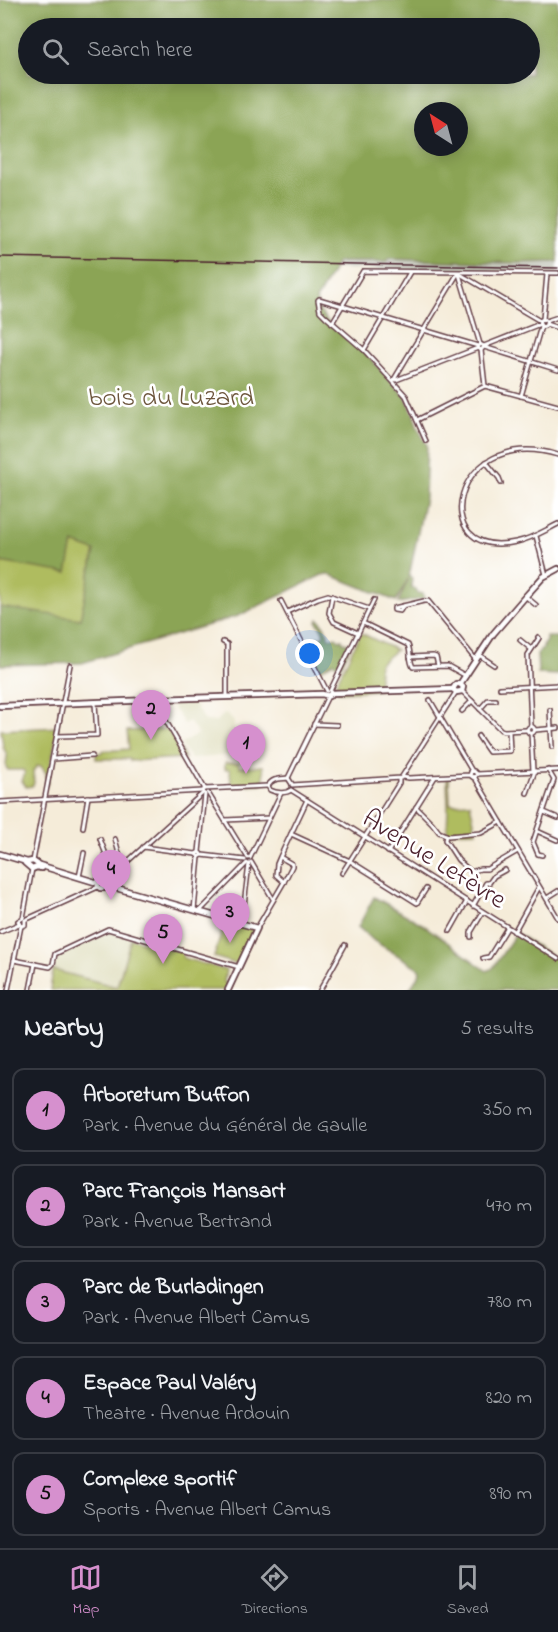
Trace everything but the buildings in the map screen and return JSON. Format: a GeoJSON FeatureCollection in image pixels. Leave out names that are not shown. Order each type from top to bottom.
{"type":"FeatureCollection","features":[{"type":"Feature","properties":{"kind":"street"},"geometry":{"type":"LineString","coordinates":[[332,322],[363,271],[558,273]]}},
{"type":"Feature","properties":{"kind":"street"},"geometry":{"type":"LineString","coordinates":[[363,350],[410,272]]}},
{"type":"Feature","properties":{"kind":"street"},"geometry":{"type":"LineString","coordinates":[[458,273],[543,323],[558,328]]}},
{"type":"Feature","properties":{"kind":"street"},"geometry":{"type":"LineString","coordinates":[[394,381],[458,273]]}},
{"type":"Feature","properties":{"kind":"street"},"geometry":{"type":"LineString","coordinates":[[458,273],[481,347],[485,386]]}},
{"type":"Feature","properties":{"kind":"street"},"geometry":{"type":"LineString","coordinates":[[521,396],[543,323],[546,274]]}},
{"type":"Feature","properties":{"kind":"street"},"geometry":{"type":"LineString","coordinates":[[426,441],[406,396],[363,350],[320,311],[318,299],[558,370]]}},
{"type":"Feature","properties":{"kind":"street"},"geometry":{"type":"LineString","coordinates":[[394,381],[558,317]]}},
{"type":"Feature","properties":{"kind":"street"},"geometry":{"type":"LineString","coordinates":[[417,420],[485,386],[558,406]]}},
{"type":"Feature","properties":{"kind":"street"},"geometry":{"type":"LineString","coordinates":[[558,455],[539,450],[517,450],[502,454],[486,462],[474,472],[461,499],[461,516],[465,528],[479,540],[495,544],[517,542],[536,536],[558,524]]}},
{"type":"Feature","properties":{"kind":"street"},"geometry":{"type":"LineString","coordinates":[[486,462],[501,483]]}},
{"type":"Feature","properties":{"kind":"street"},"geometry":{"type":"LineString","coordinates":[[536,536],[546,575]]}},
{"type":"Feature","properties":{"kind":"street"},"geometry":{"type":"LineString","coordinates":[[0,706],[328,693],[457,691],[463,688],[460,684],[493,634],[540,579],[558,569]]}},
{"type":"Feature","properties":{"kind":"street"},"geometry":{"type":"LineString","coordinates":[[287,612],[323,596],[369,609]]}},
{"type":"Feature","properties":{"kind":"street"},"geometry":{"type":"LineString","coordinates":[[525,596],[536,605]]}},
{"type":"Feature","properties":{"kind":"street"},"geometry":{"type":"LineString","coordinates":[[332,597],[329,613],[334,622],[358,633]]}},
{"type":"Feature","properties":{"kind":"street"},"geometry":{"type":"LineString","coordinates":[[288,778],[374,600]]}},
{"type":"Feature","properties":{"kind":"street"},"geometry":{"type":"LineString","coordinates":[[281,601],[328,693]]}},
{"type":"Feature","properties":{"kind":"street"},"geometry":{"type":"LineString","coordinates":[[403,606],[428,601],[478,658],[494,665]]}},
{"type":"Feature","properties":{"kind":"street"},"geometry":{"type":"LineString","coordinates":[[363,623],[408,645],[410,663],[413,667],[452,666],[465,676]]}},
{"type":"Feature","properties":{"kind":"street"},"geometry":{"type":"LineString","coordinates":[[527,793],[534,771],[528,655],[539,639],[538,637]]}},
{"type":"Feature","properties":{"kind":"street"},"geometry":{"type":"LineString","coordinates":[[520,640],[531,649]]}},
{"type":"Feature","properties":{"kind":"street"},"geometry":{"type":"LineString","coordinates":[[223,642],[227,644],[227,697]]}},
{"type":"Feature","properties":{"kind":"street"},"geometry":{"type":"LineString","coordinates":[[410,657],[433,656],[436,657],[438,666]]}},
{"type":"Feature","properties":{"kind":"street"},"geometry":{"type":"LineString","coordinates":[[24,919],[70,665]]}},
{"type":"Feature","properties":{"kind":"street"},"geometry":{"type":"LineString","coordinates":[[500,688],[558,685]]}},
{"type":"Feature","properties":{"kind":"street"},"geometry":{"type":"LineString","coordinates":[[457,691],[472,701],[501,730],[533,732],[558,728]]}},
{"type":"Feature","properties":{"kind":"street"},"geometry":{"type":"LineString","coordinates":[[342,873],[457,691]]}},
{"type":"Feature","properties":{"kind":"street"},"geometry":{"type":"LineString","coordinates":[[155,700],[206,792],[274,899]]}},
{"type":"Feature","properties":{"kind":"street"},"geometry":{"type":"LineString","coordinates":[[430,700],[471,773]]}},
{"type":"Feature","properties":{"kind":"street"},"geometry":{"type":"LineString","coordinates":[[480,709],[488,700],[496,700]]}},
{"type":"Feature","properties":{"kind":"street"},"geometry":{"type":"LineString","coordinates":[[462,711],[472,701]]}},
{"type":"Feature","properties":{"kind":"street"},"geometry":{"type":"LineString","coordinates":[[57,736],[97,735],[95,703]]}},
{"type":"Feature","properties":{"kind":"street"},"geometry":{"type":"LineString","coordinates":[[550,710],[552,747]]}},
{"type":"Feature","properties":{"kind":"street"},"geometry":{"type":"LineString","coordinates":[[314,724],[337,725]]}},
{"type":"Feature","properties":{"kind":"street"},"geometry":{"type":"LineString","coordinates":[[527,730],[531,726]]}},
{"type":"Feature","properties":{"kind":"street"},"geometry":{"type":"LineString","coordinates":[[478,736],[489,752],[510,751],[509,731]]}},
{"type":"Feature","properties":{"kind":"street"},"geometry":{"type":"LineString","coordinates":[[53,759],[92,756]]}},
{"type":"Feature","properties":{"kind":"street"},"geometry":{"type":"LineString","coordinates":[[542,855],[538,854],[533,844],[554,780],[548,770]]}},
{"type":"Feature","properties":{"kind":"street"},"geometry":{"type":"LineString","coordinates":[[476,776],[558,770]]}},
{"type":"Feature","properties":{"kind":"street"},"geometry":{"type":"LineString","coordinates":[[292,785],[436,777],[475,771],[501,822],[558,918]]}},
{"type":"Feature","properties":{"kind":"street"},"geometry":{"type":"LineString","coordinates":[[388,852],[436,777]]}},
{"type":"Feature","properties":{"kind":"street"},"geometry":{"type":"LineString","coordinates":[[268,786],[270,790],[281,793],[290,792],[292,785],[288,778]]}},
{"type":"Feature","properties":{"kind":"street"},"geometry":{"type":"LineString","coordinates":[[268,786],[275,779],[288,778]]}},
{"type":"Feature","properties":{"kind":"street"},"geometry":{"type":"LineString","coordinates":[[553,783],[558,782]]}},
{"type":"Feature","properties":{"kind":"street"},"geometry":{"type":"LineString","coordinates":[[0,802],[206,792],[268,786]]}},
{"type":"Feature","properties":{"kind":"street","name":"Avenue Lefèvre"},"geometry":{"type":"LineString","coordinates":[[291,790],[558,958]]}},
{"type":"Feature","properties":{"kind":"street"},"geometry":{"type":"LineString","coordinates":[[32,865],[79,877],[103,889],[122,864],[206,792]]}},
{"type":"Feature","properties":{"kind":"street"},"geometry":{"type":"LineString","coordinates":[[197,911],[199,854],[206,792]]}},
{"type":"Feature","properties":{"kind":"street"},"geometry":{"type":"LineString","coordinates":[[197,911],[248,861],[281,793]]}},
{"type":"Feature","properties":{"kind":"street"},"geometry":{"type":"LineString","coordinates":[[82,827],[88,797]]}},
{"type":"Feature","properties":{"kind":"street"},"geometry":{"type":"LineString","coordinates":[[284,882],[276,875],[277,864],[307,800]]}},
{"type":"Feature","properties":{"kind":"street"},"geometry":{"type":"LineString","coordinates":[[416,807],[439,832],[446,835],[482,833],[501,822]]}},
{"type":"Feature","properties":{"kind":"street"},"geometry":{"type":"LineString","coordinates":[[544,812],[558,818]]}},
{"type":"Feature","properties":{"kind":"street"},"geometry":{"type":"LineString","coordinates":[[225,820],[269,818]]}},
{"type":"Feature","properties":{"kind":"street"},"geometry":{"type":"LineString","coordinates":[[537,831],[557,840]]}},
{"type":"Feature","properties":{"kind":"street"},"geometry":{"type":"LineString","coordinates":[[291,834],[350,861],[417,903],[426,889]]}},
{"type":"Feature","properties":{"kind":"street"},"geometry":{"type":"LineString","coordinates":[[446,835],[445,840],[458,860],[471,872],[487,869],[518,852]]}},
{"type":"Feature","properties":{"kind":"street"},"geometry":{"type":"LineString","coordinates":[[99,839],[108,865],[120,857],[115,839]]}},
{"type":"Feature","properties":{"kind":"street"},"geometry":{"type":"LineString","coordinates":[[143,847],[248,861]]}},
{"type":"Feature","properties":{"kind":"street"},"geometry":{"type":"LineString","coordinates":[[79,877],[84,853]]}},
{"type":"Feature","properties":{"kind":"street"},"geometry":{"type":"LineString","coordinates":[[0,855],[98,885]]}},
{"type":"Feature","properties":{"kind":"street"},"geometry":{"type":"LineString","coordinates":[[228,990],[257,928],[292,866],[279,857]]}},
{"type":"Feature","properties":{"kind":"street"},"geometry":{"type":"LineString","coordinates":[[235,922],[244,905],[248,861]]}},
{"type":"Feature","properties":{"kind":"street"},"geometry":{"type":"LineString","coordinates":[[473,906],[486,883],[505,870]]}},
{"type":"Feature","properties":{"kind":"street"},"geometry":{"type":"LineString","coordinates":[[106,884],[257,928]]}},
{"type":"Feature","properties":{"kind":"street"},"geometry":{"type":"LineString","coordinates":[[9,990],[19,920],[98,885]]}},
{"type":"Feature","properties":{"kind":"street"},"geometry":{"type":"LineString","coordinates":[[514,932],[539,887]]}},
{"type":"Feature","properties":{"kind":"street"},"geometry":{"type":"LineString","coordinates":[[547,898],[558,891]]}},
{"type":"Feature","properties":{"kind":"street"},"geometry":{"type":"LineString","coordinates":[[450,931],[466,901]]}},
{"type":"Feature","properties":{"kind":"street"},"geometry":{"type":"LineString","coordinates":[[471,937],[471,932],[483,912]]}},
{"type":"Feature","properties":{"kind":"street"},"geometry":{"type":"LineString","coordinates":[[0,932],[20,925]]}},
{"type":"Feature","properties":{"kind":"street"},"geometry":{"type":"LineString","coordinates":[[483,958],[489,957],[507,928]]}},
{"type":"Feature","properties":{"kind":"street"},"geometry":{"type":"LineString","coordinates":[[14,960],[50,967],[55,954],[108,929],[239,967]]}},
{"type":"Feature","properties":{"kind":"street"},"geometry":{"type":"LineString","coordinates":[[320,990],[345,945]]}},
{"type":"Feature","properties":{"kind":"street"},"geometry":{"type":"LineString","coordinates":[[30,990],[37,965]]}},
{"type":"Feature","properties":{"kind":"shaded area"},"geometry":{"type":"Polygon","coordinates":[[[388,259],[484,261],[514,264],[558,263],[558,272],[334,269],[278,261],[387,262],[388,259]]]}},
{"type":"Feature","properties":{"kind":"shaded area"},"geometry":{"type":"Polygon","coordinates":[[[192,701],[205,721],[215,722],[226,713],[234,722],[234,730],[227,737],[229,755],[191,759],[185,751],[181,744],[198,734],[189,721],[184,724],[174,710],[173,703],[192,701]]]}},
{"type":"Feature","properties":{"kind":"shaded area"},"geometry":{"type":"Polygon","coordinates":[[[110,932],[131,938],[117,987],[54,970],[58,955],[110,932]]]}},
{"type":"Feature","properties":{"kind":"green space","name":"bois du Luzard"},"geometry":{"type":"Polygon","coordinates":[[[0,0],[558,0],[558,262],[388,259],[387,262],[337,262],[316,300],[320,312],[328,322],[369,357],[406,397],[427,445],[425,498],[409,577],[412,578],[411,587],[423,594],[424,599],[398,603],[408,579],[396,601],[328,574],[238,616],[82,663],[0,665],[0,607],[80,619],[95,551],[73,543],[67,573],[0,562],[0,0]]]}},
{"type":"Feature","properties":{"kind":"green space"},"geometry":{"type":"Polygon","coordinates":[[[0,362],[95,551],[81,620],[0,612],[0,362]]]}},
{"type":"Feature","properties":{"kind":"green space"},"geometry":{"type":"Polygon","coordinates":[[[318,619],[328,633],[328,637],[342,639],[350,647],[340,667],[333,662],[319,671],[304,643],[323,637],[318,619]]]}},
{"type":"Feature","properties":{"kind":"green space"},"geometry":{"type":"Polygon","coordinates":[[[361,633],[396,650],[379,664],[379,690],[339,692],[335,685],[361,633]]]}},
{"type":"Feature","properties":{"kind":"green space"},"geometry":{"type":"Polygon","coordinates":[[[546,637],[558,637],[558,675],[538,674],[537,654],[544,647],[546,637]]]}},
{"type":"Feature","properties":{"kind":"green space"},"geometry":{"type":"Polygon","coordinates":[[[58,727],[47,785],[46,773],[41,766],[37,766],[33,771],[34,783],[26,787],[22,781],[25,773],[23,770],[8,770],[6,767],[7,755],[3,747],[1,730],[58,727]]]}},
{"type":"Feature","properties":{"kind":"green space"},"geometry":{"type":"Polygon","coordinates":[[[168,729],[185,758],[130,761],[130,759],[96,759],[96,753],[129,749],[127,731],[168,729]]]}},
{"type":"Feature","properties":{"kind":"green space"},"geometry":{"type":"Polygon","coordinates":[[[225,763],[239,763],[239,767],[263,766],[264,778],[261,784],[231,786],[230,769],[225,769],[225,763]]]}},
{"type":"Feature","properties":{"kind":"green space"},"geometry":{"type":"Polygon","coordinates":[[[447,778],[449,778],[450,804],[470,803],[476,831],[447,832],[447,778]]]}},
{"type":"Feature","properties":{"kind":"green space"},"geometry":{"type":"Polygon","coordinates":[[[374,897],[422,924],[487,971],[493,968],[516,933],[558,960],[558,990],[409,990],[419,975],[420,971],[417,967],[374,941],[358,927],[374,897]]]}},
{"type":"Feature","properties":{"kind":"green space"},"geometry":{"type":"Polygon","coordinates":[[[225,922],[252,929],[253,932],[239,963],[236,964],[214,957],[225,922]]]}},
{"type":"Feature","properties":{"kind":"green space"},"geometry":{"type":"Polygon","coordinates":[[[131,938],[182,952],[183,958],[226,970],[224,982],[228,984],[226,990],[50,990],[53,970],[117,987],[131,938]]]}},
{"type":"Feature","properties":{"kind":"railway"},"geometry":{"type":"LineString","coordinates":[[0,257],[558,268]]}},
{"type":"Feature","properties":{"kind":"place","name":"Parc François Mansart"},"geometry":{"type":"Point","coordinates":[151,740]}},
{"type":"Feature","properties":{"kind":"place","name":"Arboretum Buffon"},"geometry":{"type":"Point","coordinates":[246,774]}},
{"type":"Feature","properties":{"kind":"place","name":"Espace Paul Valéry"},"geometry":{"type":"Point","coordinates":[111,900]}},
{"type":"Feature","properties":{"kind":"place","name":"Parc de Burladingen"},"geometry":{"type":"Point","coordinates":[230,943]}},
{"type":"Feature","properties":{"kind":"place","name":"Complexe sportif"},"geometry":{"type":"Point","coordinates":[163,964]}}]}
